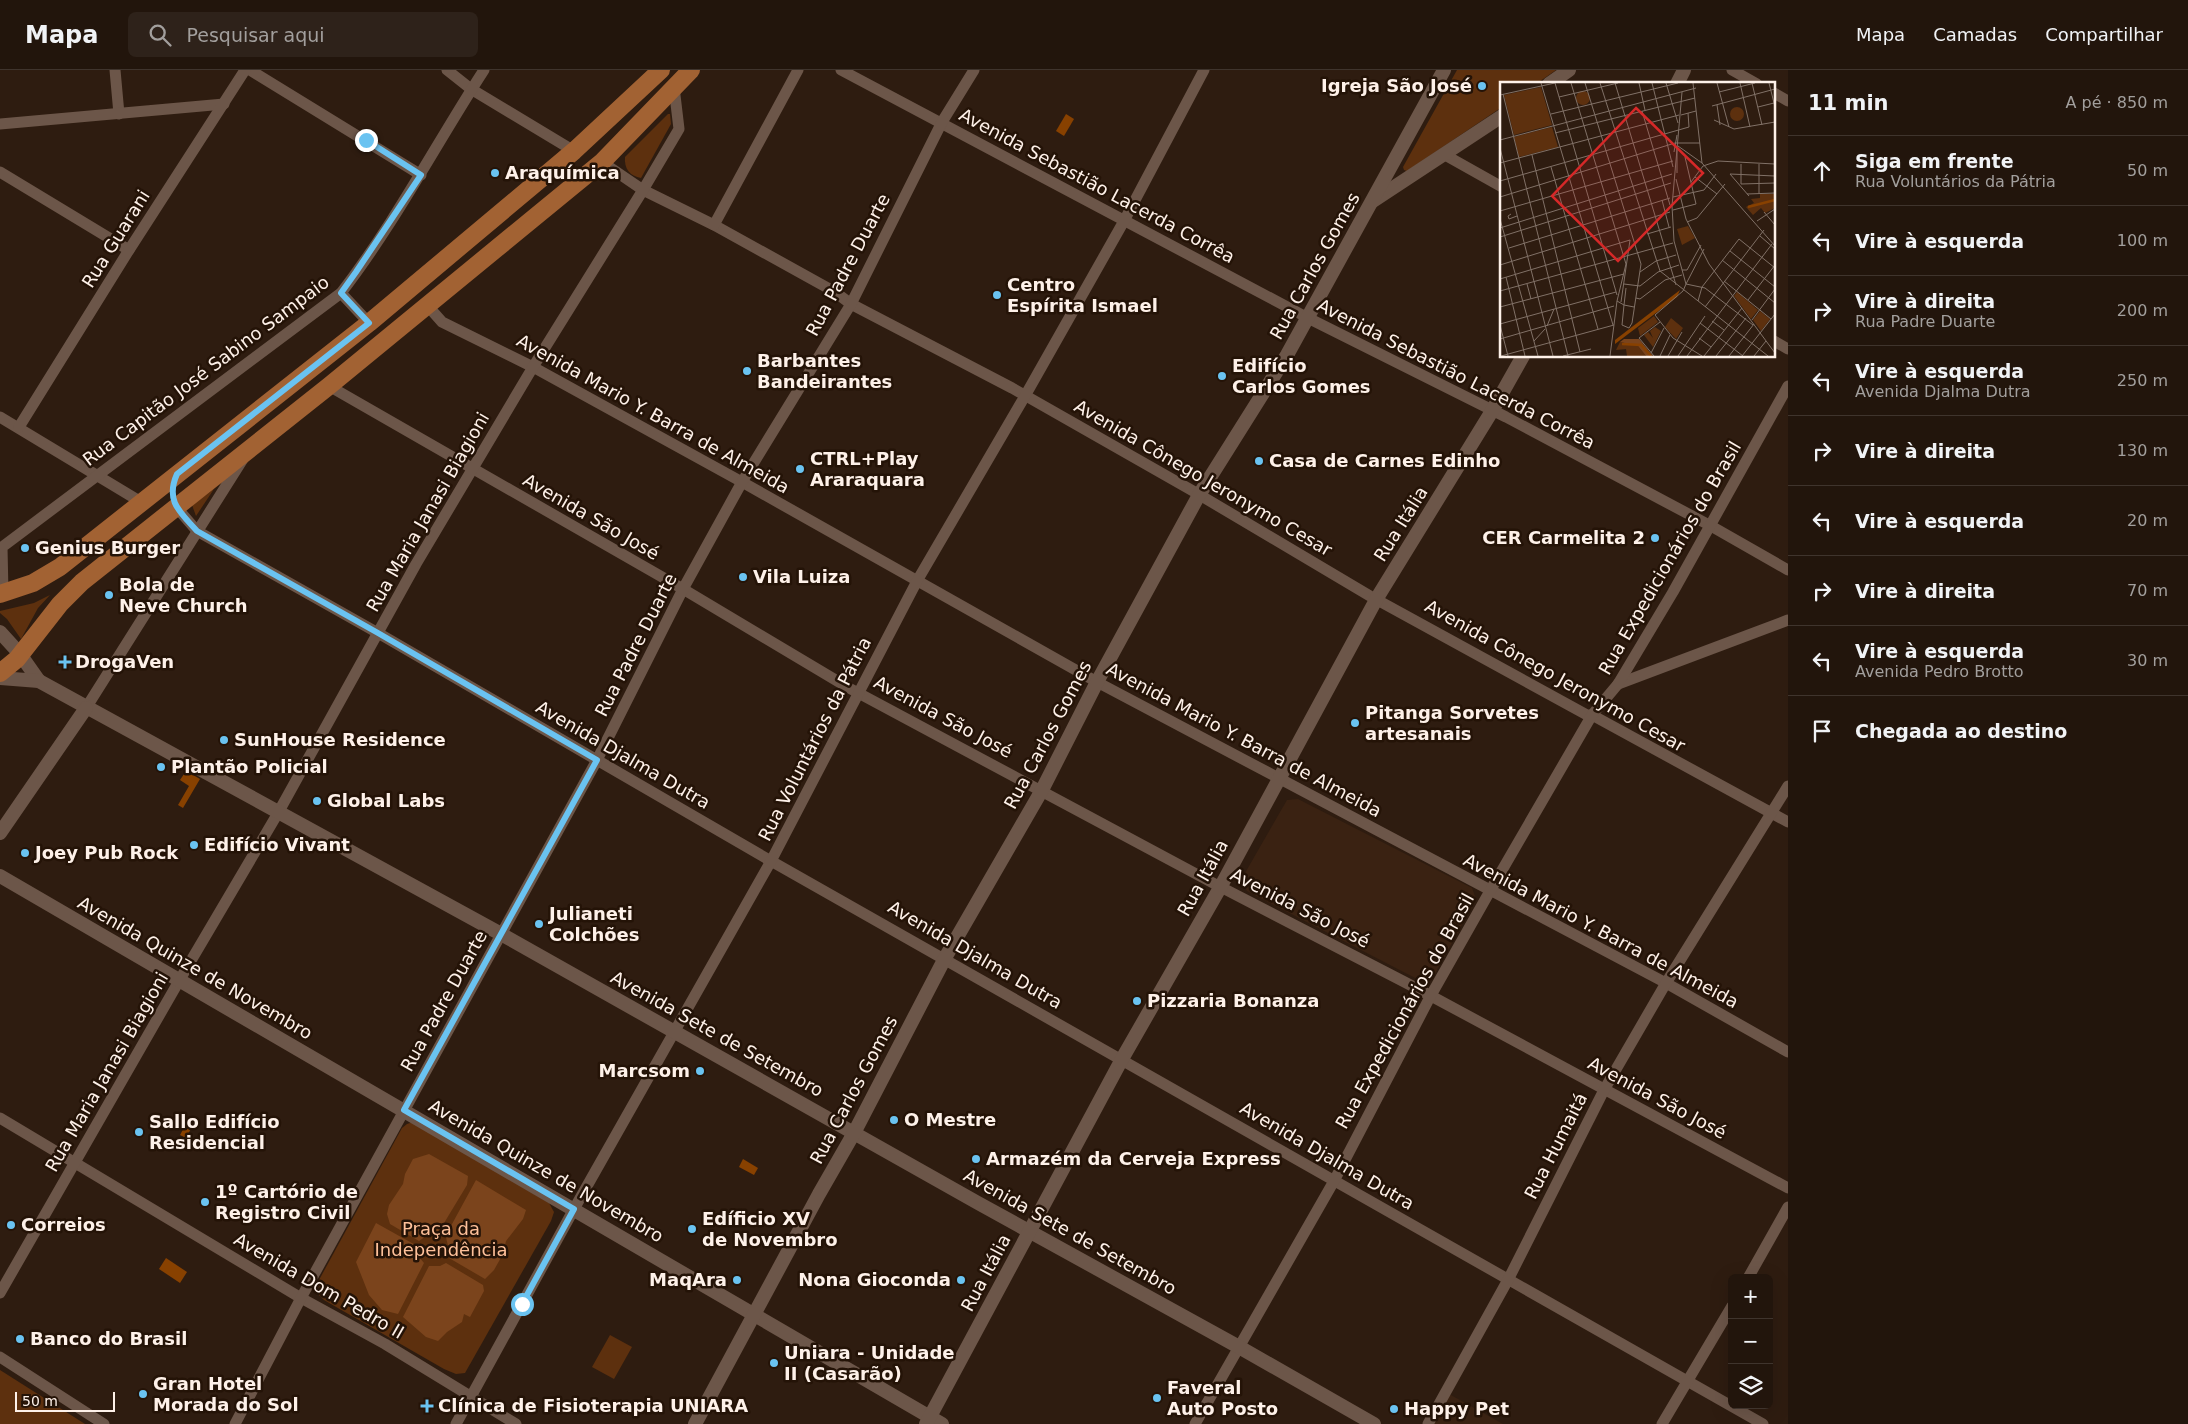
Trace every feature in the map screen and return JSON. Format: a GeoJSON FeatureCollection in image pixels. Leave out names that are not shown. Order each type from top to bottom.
{"type":"FeatureCollection","features":[{"type":"Feature","properties":{"kind":"main road"},"geometry":{"type":"LineString","coordinates":[[1,594],[33,583],[60,567],[369,323],[574,151],[661,70]]}},
{"type":"Feature","properties":{"kind":"main road"},"geometry":{"type":"LineString","coordinates":[[0,673],[8,668],[60,604],[82,582],[329,386],[602,162],[691,70]]}},
{"type":"Feature","properties":{"kind":"main road"},"geometry":{"type":"LineString","coordinates":[[177,474],[172,490],[177,508]]}},
{"type":"Feature","properties":{"kind":"street"},"geometry":{"type":"LineString","coordinates":[[115,70],[119,114]]}},
{"type":"Feature","properties":{"kind":"street","name":"Rua Guarani"},"geometry":{"type":"LineString","coordinates":[[19,427],[129,250],[245,70]]}},
{"type":"Feature","properties":{"kind":"street"},"geometry":{"type":"LineString","coordinates":[[250,70],[421,175]]}},
{"type":"Feature","properties":{"kind":"street"},"geometry":{"type":"LineString","coordinates":[[447,70],[471,90],[574,151]]}},
{"type":"Feature","properties":{"kind":"street","name":"Rua Capitão José Sabino Sampaio"},"geometry":{"type":"LineString","coordinates":[[1,594],[1,549],[341,293],[421,175],[484,70]]}},
{"type":"Feature","properties":{"kind":"street"},"geometry":{"type":"LineString","coordinates":[[714,225],[798,70]]}},
{"type":"Feature","properties":{"kind":"street","name":"Avenida Sebastião Lacerda Corrêa"},"geometry":{"type":"LineString","coordinates":[[841,70],[1308,318],[1492,411],[1712,526],[1788,570]]}},
{"type":"Feature","properties":{"kind":"street","name":"Rua Padre Duarte"},"geometry":{"type":"LineString","coordinates":[[235,1424],[301,1298],[597,760],[683,589],[742,482],[851,304],[942,122],[974,70]]}},
{"type":"Feature","properties":{"kind":"street","name":"Rua Voluntários da Pátria"},"geometry":{"type":"LineString","coordinates":[[456,1424],[574,1209],[771,861],[917,581],[1124,221],[1204,70]]}},
{"type":"Feature","properties":{"kind":"street","name":"Rua Carlos Gomes"},"geometry":{"type":"LineString","coordinates":[[695,1424],[854,1133],[945,958],[1042,790],[1097,682],[1199,495],[1287,355],[1444,70]]}},
{"type":"Feature","properties":{"kind":"street"},"geometry":{"type":"LineString","coordinates":[[1552,82],[1569,70]]}},
{"type":"Feature","properties":{"kind":"street"},"geometry":{"type":"LineString","coordinates":[[1678,82],[1684,70]]}},
{"type":"Feature","properties":{"kind":"street"},"geometry":{"type":"LineString","coordinates":[[1732,70],[1753,82]]}},
{"type":"Feature","properties":{"kind":"street","name":"Rua Maria Janasi Biagioni"},"geometry":{"type":"LineString","coordinates":[[0,1293],[278,813],[378,633],[532,367],[644,190],[679,129],[674,87]]}},
{"type":"Feature","properties":{"kind":"street"},"geometry":{"type":"LineString","coordinates":[[1776,94],[1788,101]]}},
{"type":"Feature","properties":{"kind":"street"},"geometry":{"type":"LineString","coordinates":[[0,124],[224,104]]}},
{"type":"Feature","properties":{"kind":"street"},"geometry":{"type":"LineString","coordinates":[[1370,202],[1445,155],[1500,117]]}},
{"type":"Feature","properties":{"kind":"street"},"geometry":{"type":"LineString","coordinates":[[1445,155],[1500,186]]}},
{"type":"Feature","properties":{"kind":"street","name":"Avenida Cônego Jeronymo Cesar"},"geometry":{"type":"LineString","coordinates":[[602,162],[644,190],[714,225],[835,292],[851,304],[1025,396],[1377,598],[1587,715],[1788,822]]}},
{"type":"Feature","properties":{"kind":"street"},"geometry":{"type":"LineString","coordinates":[[0,172],[129,250]]}},
{"type":"Feature","properties":{"kind":"street"},"geometry":{"type":"LineString","coordinates":[[341,293],[369,323]]}},
{"type":"Feature","properties":{"kind":"street","name":"Avenida Mario Y. Barra de Almeida"},"geometry":{"type":"LineString","coordinates":[[427,305],[442,322],[532,367],[742,482],[1097,682],[1666,983],[1788,1052]]}},
{"type":"Feature","properties":{"kind":"street"},"geometry":{"type":"LineString","coordinates":[[1776,342],[1788,349]]}},
{"type":"Feature","properties":{"kind":"street","name":"Rua Itália"},"geometry":{"type":"LineString","coordinates":[[932,1422],[1029,1231],[1122,1059],[1221,886],[1377,598],[1492,411],[1522,358]]}},
{"type":"Feature","properties":{"kind":"street","name":"Avenida São José"},"geometry":{"type":"LineString","coordinates":[[329,386],[472,470],[683,589],[858,692],[1788,1188]]}},
{"type":"Feature","properties":{"kind":"street","name":"Rua Expedicionários do Brasil"},"geometry":{"type":"LineString","coordinates":[[1195,1424],[1334,1180],[1430,997],[1490,891],[1592,716],[1618,684],[1712,526],[1788,386]]}},
{"type":"Feature","properties":{"kind":"street"},"geometry":{"type":"LineString","coordinates":[[0,417],[141,502]]}},
{"type":"Feature","properties":{"kind":"street"},"geometry":{"type":"LineString","coordinates":[[0,833],[86,708],[251,447]]}},
{"type":"Feature","properties":{"kind":"street","name":"Avenida Djalma Dutra"},"geometry":{"type":"LineString","coordinates":[[177,508],[197,531],[378,633],[771,861],[945,958],[1762,1424]]}},
{"type":"Feature","properties":{"kind":"street"},"geometry":{"type":"LineString","coordinates":[[1618,684],[1788,620]]}},
{"type":"Feature","properties":{"kind":"street","name":"Avenida Sete de Setembro"},"geometry":{"type":"LineString","coordinates":[[0,632],[20,654],[39,682]]}},
{"type":"Feature","properties":{"kind":"street","name":"Avenida Sete de Setembro"},"geometry":{"type":"LineString","coordinates":[[0,678],[39,682],[675,1030],[854,1133],[1239,1346],[1374,1424]]}},
{"type":"Feature","properties":{"kind":"street","name":"Rua Humaitá"},"geometry":{"type":"LineString","coordinates":[[1428,1424],[1508,1278],[1604,1090],[1666,983],[1788,786]]}},
{"type":"Feature","properties":{"kind":"street","name":"Avenida Quinze de Novembro"},"geometry":{"type":"LineString","coordinates":[[0,876],[754,1314],[932,1422]]}},
{"type":"Feature","properties":{"kind":"street","name":"Avenida Dom Pedro II"},"geometry":{"type":"LineString","coordinates":[[0,1118],[301,1298],[385,1344],[516,1424]]}},
{"type":"Feature","properties":{"kind":"street"},"geometry":{"type":"LineString","coordinates":[[1750,1274],[1788,1207]]}},
{"type":"Feature","properties":{"kind":"street"},"geometry":{"type":"LineString","coordinates":[[1662,1424],[1728,1313]]}},
{"type":"Feature","properties":{"kind":"street"},"geometry":{"type":"LineString","coordinates":[[0,1357],[104,1424]]}},
{"type":"Feature","properties":{"kind":"shaded area"},"geometry":{"type":"Polygon","coordinates":[[[1066,114],[1074,119],[1064,136],[1056,131],[1066,114]]]}},
{"type":"Feature","properties":{"kind":"shaded area"},"geometry":{"type":"Polygon","coordinates":[[[186,771],[200,779],[183,808],[178,805],[189,786],[180,780],[186,771]]]}},
{"type":"Feature","properties":{"kind":"shaded area"},"geometry":{"type":"Polygon","coordinates":[[[1298,799],[1472,888],[1476,899],[1432,979],[1421,981],[1247,891],[1241,880],[1287,800],[1298,799]]]}},
{"type":"Feature","properties":{"kind":"shaded area"},"geometry":{"type":"Polygon","coordinates":[[[188,1120],[194,1123],[186,1138],[180,1135],[188,1120]]]}},
{"type":"Feature","properties":{"kind":"shaded area"},"geometry":{"type":"Polygon","coordinates":[[[429,1154],[468,1176],[467,1185],[438,1233],[429,1234],[419,1241],[390,1224],[387,1214],[389,1205],[403,1184],[405,1174],[413,1159],[429,1154]]]}},
{"type":"Feature","properties":{"kind":"shaded area"},"geometry":{"type":"Polygon","coordinates":[[[743,1159],[758,1168],[754,1175],[739,1167],[743,1159]]]}},
{"type":"Feature","properties":{"kind":"shaded area"},"geometry":{"type":"Polygon","coordinates":[[[476,1180],[526,1210],[523,1219],[506,1241],[503,1254],[494,1270],[485,1279],[449,1258],[446,1238],[476,1180]]]}},
{"type":"Feature","properties":{"kind":"shaded area"},"geometry":{"type":"Polygon","coordinates":[[[376,1223],[419,1247],[419,1257],[424,1263],[398,1314],[382,1310],[369,1295],[356,1262],[376,1223]]]}},
{"type":"Feature","properties":{"kind":"shaded area"},"geometry":{"type":"Polygon","coordinates":[[[166,1258],[187,1272],[180,1283],[159,1269],[166,1258]]]}},
{"type":"Feature","properties":{"kind":"shaded area"},"geometry":{"type":"Polygon","coordinates":[[[446,1263],[483,1285],[484,1291],[470,1317],[464,1314],[462,1322],[438,1341],[426,1337],[403,1317],[429,1266],[440,1266],[446,1263]]]}},
{"type":"Feature","properties":{"kind":"shaded area"},"geometry":{"type":"Polygon","coordinates":[[[1449,1394],[1503,1424],[1432,1424],[1449,1394]]]}},
{"type":"Feature","properties":{"kind":"green space"},"geometry":{"type":"Polygon","coordinates":[[[1457,70],[1556,70],[1539,82],[1500,82],[1500,108],[1407,171],[1403,167],[1457,70]]]}},
{"type":"Feature","properties":{"kind":"green space"},"geometry":{"type":"Polygon","coordinates":[[[670,114],[671,124],[641,178],[634,176],[628,171],[625,157],[670,114]]]}},
{"type":"Feature","properties":{"kind":"green space"},"geometry":{"type":"Polygon","coordinates":[[[214,489],[196,516],[192,505],[214,489]]]}},
{"type":"Feature","properties":{"kind":"green space"},"geometry":{"type":"Polygon","coordinates":[[[50,595],[38,608],[21,639],[7,619],[0,613],[0,611],[34,603],[50,595]]]}},
{"type":"Feature","properties":{"kind":"green space","name":"Praça da Independência"},"geometry":{"type":"Polygon","coordinates":[[[413,1122],[549,1203],[554,1212],[551,1221],[465,1373],[456,1374],[444,1369],[324,1300],[318,1294],[319,1280],[402,1128],[413,1122]]]}},
{"type":"Feature","properties":{"kind":"green space"},"geometry":{"type":"Polygon","coordinates":[[[610,1335],[632,1347],[614,1379],[592,1367],[610,1335]]]}},
{"type":"Feature","properties":{"kind":"green space"},"geometry":{"type":"Polygon","coordinates":[[[0,1370],[85,1424],[0,1424],[0,1370]]]}},
{"type":"Feature","properties":{"kind":"place","name":"Igreja São José"},"geometry":{"type":"Point","coordinates":[1482,86]}},
{"type":"Feature","properties":{"kind":"place","name":"Araquímica"},"geometry":{"type":"Point","coordinates":[495,173]}},
{"type":"Feature","properties":{"kind":"place","name":"Centro Espírita Ismael"},"geometry":{"type":"Point","coordinates":[997,295]}},
{"type":"Feature","properties":{"kind":"place","name":"Barbantes Bandeirantes"},"geometry":{"type":"Point","coordinates":[747,371]}},
{"type":"Feature","properties":{"kind":"place","name":"Edifício Carlos Gomes"},"geometry":{"type":"Point","coordinates":[1222,376]}},
{"type":"Feature","properties":{"kind":"place","name":"Casa de Carnes Edinho"},"geometry":{"type":"Point","coordinates":[1259,461]}},
{"type":"Feature","properties":{"kind":"place","name":"CTRL+Play Araraquara"},"geometry":{"type":"Point","coordinates":[800,469]}},
{"type":"Feature","properties":{"kind":"place","name":"CER Carmelita 2"},"geometry":{"type":"Point","coordinates":[1655,538]}},
{"type":"Feature","properties":{"kind":"place","name":"Genius Burger"},"geometry":{"type":"Point","coordinates":[25,548]}},
{"type":"Feature","properties":{"kind":"place","name":"Vila Luiza"},"geometry":{"type":"Point","coordinates":[743,577]}},
{"type":"Feature","properties":{"kind":"place","name":"Bola de Neve Church"},"geometry":{"type":"Point","coordinates":[109,595]}},
{"type":"Feature","properties":{"kind":"place","name":"DrogaVen"},"geometry":{"type":"Point","coordinates":[65,662]}},
{"type":"Feature","properties":{"kind":"place","name":"Pitanga Sorvetes artesanais"},"geometry":{"type":"Point","coordinates":[1355,723]}},
{"type":"Feature","properties":{"kind":"place","name":"SunHouse Residence"},"geometry":{"type":"Point","coordinates":[224,740]}},
{"type":"Feature","properties":{"kind":"place","name":"Plantão Policial"},"geometry":{"type":"Point","coordinates":[161,767]}},
{"type":"Feature","properties":{"kind":"place","name":"Global Labs"},"geometry":{"type":"Point","coordinates":[317,801]}},
{"type":"Feature","properties":{"kind":"place","name":"Edifício Vivant"},"geometry":{"type":"Point","coordinates":[194,845]}},
{"type":"Feature","properties":{"kind":"place","name":"Joey Pub Rock"},"geometry":{"type":"Point","coordinates":[25,853]}},
{"type":"Feature","properties":{"kind":"place","name":"Julianeti Colchões"},"geometry":{"type":"Point","coordinates":[539,924]}},
{"type":"Feature","properties":{"kind":"place","name":"Pizzaria Bonanza"},"geometry":{"type":"Point","coordinates":[1137,1001]}},
{"type":"Feature","properties":{"kind":"place","name":"Marcsom"},"geometry":{"type":"Point","coordinates":[700,1071]}},
{"type":"Feature","properties":{"kind":"place","name":"O Mestre"},"geometry":{"type":"Point","coordinates":[894,1120]}},
{"type":"Feature","properties":{"kind":"place","name":"Sallo Edifício Residencial"},"geometry":{"type":"Point","coordinates":[139,1132]}},
{"type":"Feature","properties":{"kind":"place","name":"Armazém da Cerveja Express"},"geometry":{"type":"Point","coordinates":[976,1159]}},
{"type":"Feature","properties":{"kind":"place","name":"1º Cartório de Registro Civil"},"geometry":{"type":"Point","coordinates":[205,1202]}},
{"type":"Feature","properties":{"kind":"place","name":"Correios"},"geometry":{"type":"Point","coordinates":[11,1225]}},
{"type":"Feature","properties":{"kind":"place","name":"Edíficio XV de Novembro"},"geometry":{"type":"Point","coordinates":[692,1229]}},
{"type":"Feature","properties":{"kind":"place","name":"MaqAra"},"geometry":{"type":"Point","coordinates":[737,1280]}},
{"type":"Feature","properties":{"kind":"place","name":"Nona Gioconda"},"geometry":{"type":"Point","coordinates":[961,1280]}},
{"type":"Feature","properties":{"kind":"place","name":"Banco do Brasil"},"geometry":{"type":"Point","coordinates":[20,1339]}},
{"type":"Feature","properties":{"kind":"place","name":"Uniara - Unidade II (Casarão)"},"geometry":{"type":"Point","coordinates":[774,1363]}},
{"type":"Feature","properties":{"kind":"place","name":"Gran Hotel Morada do Sol"},"geometry":{"type":"Point","coordinates":[143,1394]}},
{"type":"Feature","properties":{"kind":"place","name":"Faveral Auto Posto"},"geometry":{"type":"Point","coordinates":[1157,1398]}},
{"type":"Feature","properties":{"kind":"place","name":"Clínica de Fisioterapia UNIARA"},"geometry":{"type":"Point","coordinates":[427,1406]}},
{"type":"Feature","properties":{"kind":"place","name":"Happy Pet"},"geometry":{"type":"Point","coordinates":[1394,1409]}},
{"type":"Feature","properties":{"kind":"route"},"geometry":{"type":"LineString","coordinates":[[366,140],[421,175],[341,293],[369,323],[177,474],[172,490],[173,499],[177,508],[197,531],[597,760],[404,1110],[574,1209],[522,1304]]}}]}
